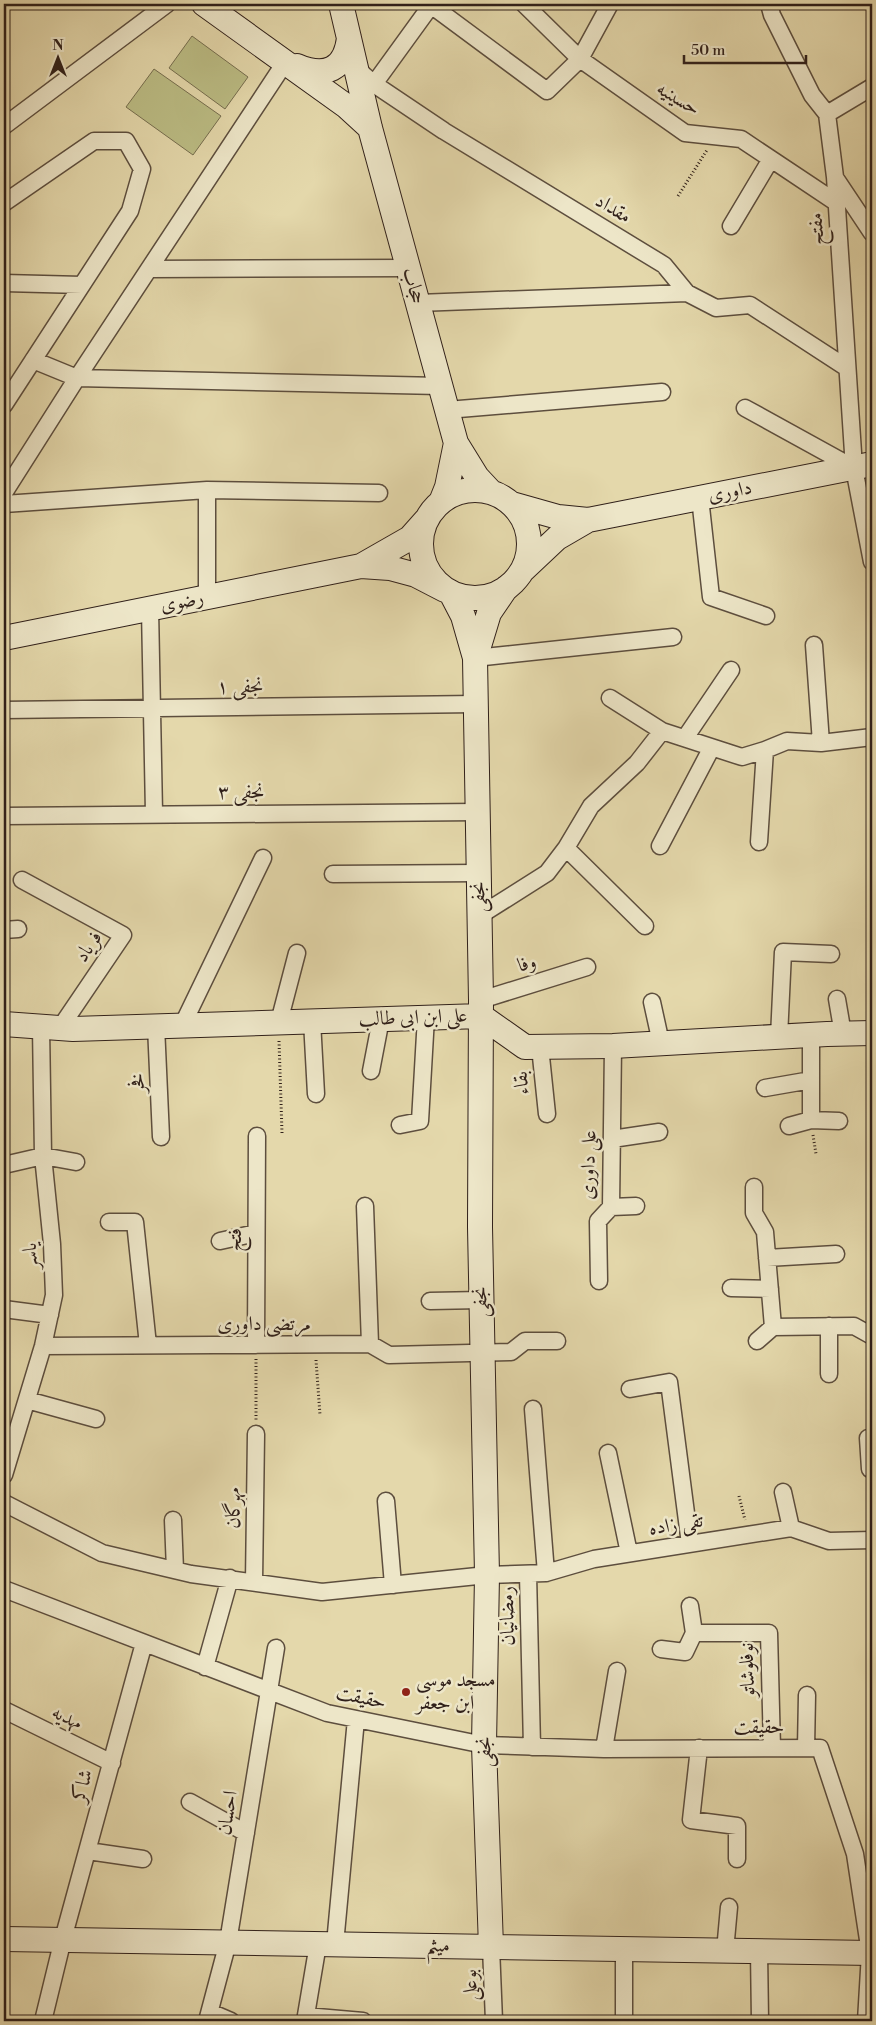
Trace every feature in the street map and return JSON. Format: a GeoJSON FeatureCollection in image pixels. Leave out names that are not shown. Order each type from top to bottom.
{"type":"FeatureCollection","features":[{"type":"Feature","properties":{"kind":"street"},"geometry":{"type":"LineString","coordinates":[[4,126],[167,4]]}},
{"type":"Feature","properties":{"kind":"street"},"geometry":{"type":"LineString","coordinates":[[204,4],[286,61],[346,106],[370,128]]}},
{"type":"Feature","properties":{"kind":"street","name":"حجاب"},"geometry":{"type":"LineString","coordinates":[[341,4],[370,128],[456,443]]}},
{"type":"Feature","properties":{"kind":"street"},"geometry":{"type":"LineString","coordinates":[[374,84],[431,4],[547,91],[580,59],[610,4]]}},
{"type":"Feature","properties":{"kind":"street","name":"حسینیه"},"geometry":{"type":"LineString","coordinates":[[524,4],[580,59],[685,133],[741,139],[837,203]]}},
{"type":"Feature","properties":{"kind":"street"},"geometry":{"type":"LineString","coordinates":[[769,4],[772,15],[812,95],[827,114],[872,87]]}},
{"type":"Feature","properties":{"kind":"street"},"geometry":{"type":"LineString","coordinates":[[286,61],[312,72],[329,71],[348,53],[349,38]]}},
{"type":"Feature","properties":{"kind":"street"},"geometry":{"type":"LineString","coordinates":[[4,493],[286,61]]}},
{"type":"Feature","properties":{"kind":"street","name":"مقداد"},"geometry":{"type":"LineString","coordinates":[[356,68],[374,84],[444,131],[664,265],[687,293],[716,308],[750,305],[847,368]]}},
{"type":"Feature","properties":{"kind":"street","name":"مفتح"},"geometry":{"type":"LineString","coordinates":[[827,114],[835,177],[847,368],[863,466],[872,562]]}},
{"type":"Feature","properties":{"kind":"street"},"geometry":{"type":"LineString","coordinates":[[4,203],[94,141],[126,141],[142,169],[130,211],[4,403]]}},
{"type":"Feature","properties":{"kind":"street"},"geometry":{"type":"LineString","coordinates":[[731,226],[771,159]]}},
{"type":"Feature","properties":{"kind":"street"},"geometry":{"type":"LineString","coordinates":[[835,177],[872,233]]}},
{"type":"Feature","properties":{"kind":"street"},"geometry":{"type":"LineString","coordinates":[[150,269],[408,268]]}},
{"type":"Feature","properties":{"kind":"street"},"geometry":{"type":"LineString","coordinates":[[4,283],[82,285]]}},
{"type":"Feature","properties":{"kind":"street"},"geometry":{"type":"LineString","coordinates":[[418,303],[687,293]]}},
{"type":"Feature","properties":{"kind":"street"},"geometry":{"type":"LineString","coordinates":[[33,360],[78,378],[440,386]]}},
{"type":"Feature","properties":{"kind":"street"},"geometry":{"type":"LineString","coordinates":[[447,410],[662,392]]}},
{"type":"Feature","properties":{"kind":"street"},"geometry":{"type":"LineString","coordinates":[[744,408],[863,466]]}},
{"type":"Feature","properties":{"kind":"street"},"geometry":{"type":"LineString","coordinates":[[456,443],[477,477],[491,492]]}},
{"type":"Feature","properties":{"kind":"street"},"geometry":{"type":"LineString","coordinates":[[456,443],[447,487],[424,526],[420,544],[424,561],[432,577],[448,591],[463,616],[476,658]]}},
{"type":"Feature","properties":{"kind":"street","name":"داوری"},"geometry":{"type":"LineString","coordinates":[[588,520],[863,466]]}},
{"type":"Feature","properties":{"kind":"street"},"geometry":{"type":"LineString","coordinates":[[361,566],[410,538],[445,498],[462,491],[480,489],[497,494],[512,504],[558,517],[588,520]]}},
{"type":"Feature","properties":{"kind":"street"},"geometry":{"type":"LineString","coordinates":[[207,490],[207,597]]}},
{"type":"Feature","properties":{"kind":"street"},"geometry":{"type":"LineString","coordinates":[[4,504],[207,490],[379,493]]}},
{"type":"Feature","properties":{"kind":"street"},"geometry":{"type":"LineString","coordinates":[[700,498],[711,597],[766,616]]}},
{"type":"Feature","properties":{"kind":"street"},"geometry":{"type":"LineString","coordinates":[[512,504],[523,518],[530,534],[530,554],[523,570]]}},
{"type":"Feature","properties":{"kind":"street"},"geometry":{"type":"LineString","coordinates":[[361,566],[390,568],[416,575],[462,597],[480,598],[497,594],[512,584],[523,570],[557,538],[588,520]]}},
{"type":"Feature","properties":{"kind":"street","name":"رضوی"},"geometry":{"type":"LineString","coordinates":[[4,638],[361,566]]}},
{"type":"Feature","properties":{"kind":"street"},"geometry":{"type":"LineString","coordinates":[[476,658],[489,613],[506,588]]}},
{"type":"Feature","properties":{"kind":"street"},"geometry":{"type":"LineString","coordinates":[[150,609],[154,814]]}},
{"type":"Feature","properties":{"kind":"street"},"geometry":{"type":"LineString","coordinates":[[476,658],[673,637]]}},
{"type":"Feature","properties":{"kind":"street"},"geometry":{"type":"LineString","coordinates":[[814,645],[821,743]]}},
{"type":"Feature","properties":{"kind":"street","name":"نجفی"},"geometry":{"type":"LineString","coordinates":[[476,658],[481,1300],[487,1575],[484,1745],[491,1946]]}},
{"type":"Feature","properties":{"kind":"street"},"geometry":{"type":"LineString","coordinates":[[685,738],[730,670]]}},
{"type":"Feature","properties":{"kind":"street"},"geometry":{"type":"LineString","coordinates":[[610,698],[662,731],[711,749],[742,757],[765,750],[787,740],[821,743],[872,737]]}},
{"type":"Feature","properties":{"kind":"street","name":"نجفی ۱"},"geometry":{"type":"LineString","coordinates":[[4,710],[476,704]]}},
{"type":"Feature","properties":{"kind":"street"},"geometry":{"type":"LineString","coordinates":[[479,916],[547,873],[566,848],[591,806],[637,762],[662,731]]}},
{"type":"Feature","properties":{"kind":"street"},"geometry":{"type":"LineString","coordinates":[[660,846],[711,749]]}},
{"type":"Feature","properties":{"kind":"street"},"geometry":{"type":"LineString","coordinates":[[759,842],[765,750]]}},
{"type":"Feature","properties":{"kind":"street","name":"نجفی ۳"},"geometry":{"type":"LineString","coordinates":[[4,816],[478,812]]}},
{"type":"Feature","properties":{"kind":"street"},"geometry":{"type":"LineString","coordinates":[[566,848],[645,926]]}},
{"type":"Feature","properties":{"kind":"street"},"geometry":{"type":"LineString","coordinates":[[182,1026],[263,858]]}},
{"type":"Feature","properties":{"kind":"street"},"geometry":{"type":"LineString","coordinates":[[334,874],[479,873]]}},
{"type":"Feature","properties":{"kind":"street","name":"فریاد"},"geometry":{"type":"LineString","coordinates":[[22,880],[123,935],[51,1027]]}},
{"type":"Feature","properties":{"kind":"street"},"geometry":{"type":"LineString","coordinates":[[779,1037],[783,952],[831,954]]}},
{"type":"Feature","properties":{"kind":"street"},"geometry":{"type":"LineString","coordinates":[[279,1022],[297,953]]}},
{"type":"Feature","properties":{"kind":"street","name":"وفا"},"geometry":{"type":"LineString","coordinates":[[480,1008],[586,968]]}},
{"type":"Feature","properties":{"kind":"street"},"geometry":{"type":"LineString","coordinates":[[838,999],[843,1034]]}},
{"type":"Feature","properties":{"kind":"street"},"geometry":{"type":"LineString","coordinates":[[652,1002],[661,1043]]}},
{"type":"Feature","properties":{"kind":"street","name":"علی ابن ابی طالب"},"geometry":{"type":"LineString","coordinates":[[4,1024],[51,1027],[182,1026],[426,1017],[480,1008],[525,1048],[613,1046],[872,1033]]}},
{"type":"Feature","properties":{"kind":"street"},"geometry":{"type":"LineString","coordinates":[[400,1125],[420,1121],[426,1017]]}},
{"type":"Feature","properties":{"kind":"street"},"geometry":{"type":"LineString","coordinates":[[371,1070],[381,1019]]}},
{"type":"Feature","properties":{"kind":"street"},"geometry":{"type":"LineString","coordinates":[[312,1021],[316,1094]]}},
{"type":"Feature","properties":{"kind":"street","name":"فخر"},"geometry":{"type":"LineString","coordinates":[[156,1026],[161,1137]]}},
{"type":"Feature","properties":{"kind":"street","name":"یاسر"},"geometry":{"type":"LineString","coordinates":[[4,1475],[43,1346],[54,1295],[52,1244],[43,1156],[51,1027]]}},
{"type":"Feature","properties":{"kind":"street"},"geometry":{"type":"LineString","coordinates":[[811,1035],[811,1120]]}},
{"type":"Feature","properties":{"kind":"street","name":"علی داوری"},"geometry":{"type":"LineString","coordinates":[[599,1281],[598,1221],[611,1208],[613,1046]]}},
{"type":"Feature","properties":{"kind":"street","name":"بقاء"},"geometry":{"type":"LineString","coordinates":[[540,1047],[547,1114]]}},
{"type":"Feature","properties":{"kind":"street"},"geometry":{"type":"LineString","coordinates":[[765,1088],[811,1080]]}},
{"type":"Feature","properties":{"kind":"street"},"geometry":{"type":"LineString","coordinates":[[789,1126],[811,1120],[839,1121]]}},
{"type":"Feature","properties":{"kind":"street"},"geometry":{"type":"LineString","coordinates":[[612,1139],[659,1132]]}},
{"type":"Feature","properties":{"kind":"street","name":"فتح"},"geometry":{"type":"LineString","coordinates":[[256,1345],[257,1136]]}},
{"type":"Feature","properties":{"kind":"street"},"geometry":{"type":"LineString","coordinates":[[4,1165],[43,1156],[76,1162]]}},
{"type":"Feature","properties":{"kind":"street"},"geometry":{"type":"LineString","coordinates":[[754,1187],[754,1213],[765,1232],[773,1327]]}},
{"type":"Feature","properties":{"kind":"street"},"geometry":{"type":"LineString","coordinates":[[365,1206],[370,1344]]}},
{"type":"Feature","properties":{"kind":"street"},"geometry":{"type":"LineString","coordinates":[[611,1208],[636,1206]]}},
{"type":"Feature","properties":{"kind":"street"},"geometry":{"type":"LineString","coordinates":[[109,1222],[135,1222],[148,1346]]}},
{"type":"Feature","properties":{"kind":"street"},"geometry":{"type":"LineString","coordinates":[[220,1241],[256,1233]]}},
{"type":"Feature","properties":{"kind":"street"},"geometry":{"type":"LineString","coordinates":[[767,1258],[836,1254]]}},
{"type":"Feature","properties":{"kind":"street"},"geometry":{"type":"LineString","coordinates":[[730,1288],[770,1288]]}},
{"type":"Feature","properties":{"kind":"street"},"geometry":{"type":"LineString","coordinates":[[430,1301],[481,1300]]}},
{"type":"Feature","properties":{"kind":"street"},"geometry":{"type":"LineString","coordinates":[[4,1308],[50,1315]]}},
{"type":"Feature","properties":{"kind":"street"},"geometry":{"type":"LineString","coordinates":[[829,1326],[829,1374]]}},
{"type":"Feature","properties":{"kind":"street"},"geometry":{"type":"LineString","coordinates":[[757,1341],[773,1327],[854,1326],[872,1336]]}},
{"type":"Feature","properties":{"kind":"street","name":"مرتضی داوری"},"geometry":{"type":"LineString","coordinates":[[43,1346],[370,1344],[389,1355],[511,1352],[525,1341],[558,1341]]}},
{"type":"Feature","properties":{"kind":"street"},"geometry":{"type":"LineString","coordinates":[[630,1388],[669,1382],[690,1544]]}},
{"type":"Feature","properties":{"kind":"street"},"geometry":{"type":"LineString","coordinates":[[27,1400],[96,1419]]}},
{"type":"Feature","properties":{"kind":"street"},"geometry":{"type":"LineString","coordinates":[[533,1409],[546,1574]]}},
{"type":"Feature","properties":{"kind":"street","name":"مهرگان"},"geometry":{"type":"LineString","coordinates":[[254,1582],[256,1434]]}},
{"type":"Feature","properties":{"kind":"street"},"geometry":{"type":"LineString","coordinates":[[868,1438],[870,1469],[872,1469]]}},
{"type":"Feature","properties":{"kind":"street"},"geometry":{"type":"LineString","coordinates":[[608,1453],[629,1553]]}},
{"type":"Feature","properties":{"kind":"street"},"geometry":{"type":"LineString","coordinates":[[783,1492],[792,1528]]}},
{"type":"Feature","properties":{"kind":"street"},"geometry":{"type":"LineString","coordinates":[[386,1501],[393,1585]]}},
{"type":"Feature","properties":{"kind":"street","name":"تقی زاده"},"geometry":{"type":"LineString","coordinates":[[4,1503],[102,1553],[175,1570],[322,1592],[487,1575],[546,1574],[594,1559],[792,1528],[829,1541],[872,1540]]}},
{"type":"Feature","properties":{"kind":"street"},"geometry":{"type":"LineString","coordinates":[[173,1520],[175,1570]]}},
{"type":"Feature","properties":{"kind":"street","name":"رمضانیان"},"geometry":{"type":"LineString","coordinates":[[528,1574],[532,1747]]}},
{"type":"Feature","properties":{"kind":"street"},"geometry":{"type":"LineString","coordinates":[[205,1667],[230,1578]]}},
{"type":"Feature","properties":{"kind":"street","name":"حقیقت"},"geometry":{"type":"LineString","coordinates":[[4,1589],[327,1713],[484,1745],[604,1749],[813,1748]]}},
{"type":"Feature","properties":{"kind":"street"},"geometry":{"type":"LineString","coordinates":[[661,1649],[685,1652],[694,1633],[690,1606]]}},
{"type":"Feature","properties":{"kind":"street","name":"نوفلوشاتو"},"geometry":{"type":"LineString","coordinates":[[694,1633],[770,1633],[772,1748]]}},
{"type":"Feature","properties":{"kind":"street","name":"شاکر"},"geometry":{"type":"LineString","coordinates":[[43,2021],[63,1940],[144,1643]]}},
{"type":"Feature","properties":{"kind":"street","name":"احسان"},"geometry":{"type":"LineString","coordinates":[[208,2017],[228,1942],[276,1648]]}},
{"type":"Feature","properties":{"kind":"street"},"geometry":{"type":"LineString","coordinates":[[604,1749],[616,1671]]}},
{"type":"Feature","properties":{"kind":"street"},"geometry":{"type":"LineString","coordinates":[[807,1696],[813,1748],[855,1854],[871,1953],[866,2021]]}},
{"type":"Feature","properties":{"kind":"street","name":"مهدیه"},"geometry":{"type":"LineString","coordinates":[[4,1710],[112,1763]]}},
{"type":"Feature","properties":{"kind":"street"},"geometry":{"type":"LineString","coordinates":[[356,1719],[327,1944],[306,2019],[363,2021]]}},
{"type":"Feature","properties":{"kind":"street"},"geometry":{"type":"LineString","coordinates":[[699,1748],[691,1820],[737,1826],[737,1859]]}},
{"type":"Feature","properties":{"kind":"street"},"geometry":{"type":"LineString","coordinates":[[190,1802],[246,1833]]}},
{"type":"Feature","properties":{"kind":"street"},"geometry":{"type":"LineString","coordinates":[[88,1851],[143,1859]]}},
{"type":"Feature","properties":{"kind":"street"},"geometry":{"type":"LineString","coordinates":[[725,1951],[729,1907]]}},
{"type":"Feature","properties":{"kind":"street","name":"میثم"},"geometry":{"type":"LineString","coordinates":[[4,1938],[871,1953]]}},
{"type":"Feature","properties":{"kind":"street","name":"بوعلی"},"geometry":{"type":"LineString","coordinates":[[491,1946],[494,2021]]}},
{"type":"Feature","properties":{"kind":"street"},"geometry":{"type":"LineString","coordinates":[[624,1949],[624,2021]]}},
{"type":"Feature","properties":{"kind":"street"},"geometry":{"type":"LineString","coordinates":[[759,1951],[760,2021]]}},
{"type":"Feature","properties":{"kind":"street"},"geometry":{"type":"LineString","coordinates":[[208,2017],[232,2021]]}},
{"type":"Feature","properties":{"kind":"path"},"geometry":{"type":"LineString","coordinates":[[678,196],[716,136]]}},
{"type":"Feature","properties":{"kind":"path"},"geometry":{"type":"LineString","coordinates":[[279,1022],[282,1133]]}},
{"type":"Feature","properties":{"kind":"path"},"geometry":{"type":"LineString","coordinates":[[256,1345],[256,1434]]}},
{"type":"Feature","properties":{"kind":"path"},"geometry":{"type":"LineString","coordinates":[[315,1345],[320,1415]]}},
{"type":"Feature","properties":{"kind":"path"},"geometry":{"type":"LineString","coordinates":[[739,1496],[749,1535]]}},
{"type":"Feature","properties":{"kind":"green space"},"geometry":{"type":"Polygon","coordinates":[[[192,36],[248,77],[225,109],[169,68],[192,36]]]}},
{"type":"Feature","properties":{"kind":"green space"},"geometry":{"type":"Polygon","coordinates":[[[154,69],[221,116],[193,155],[126,107],[154,69]]]}},
{"type":"Feature","properties":{"kind":"place","name":"مسجد موسی ابن جعفر"},"geometry":{"type":"Point","coordinates":[406,1692]}}]}
